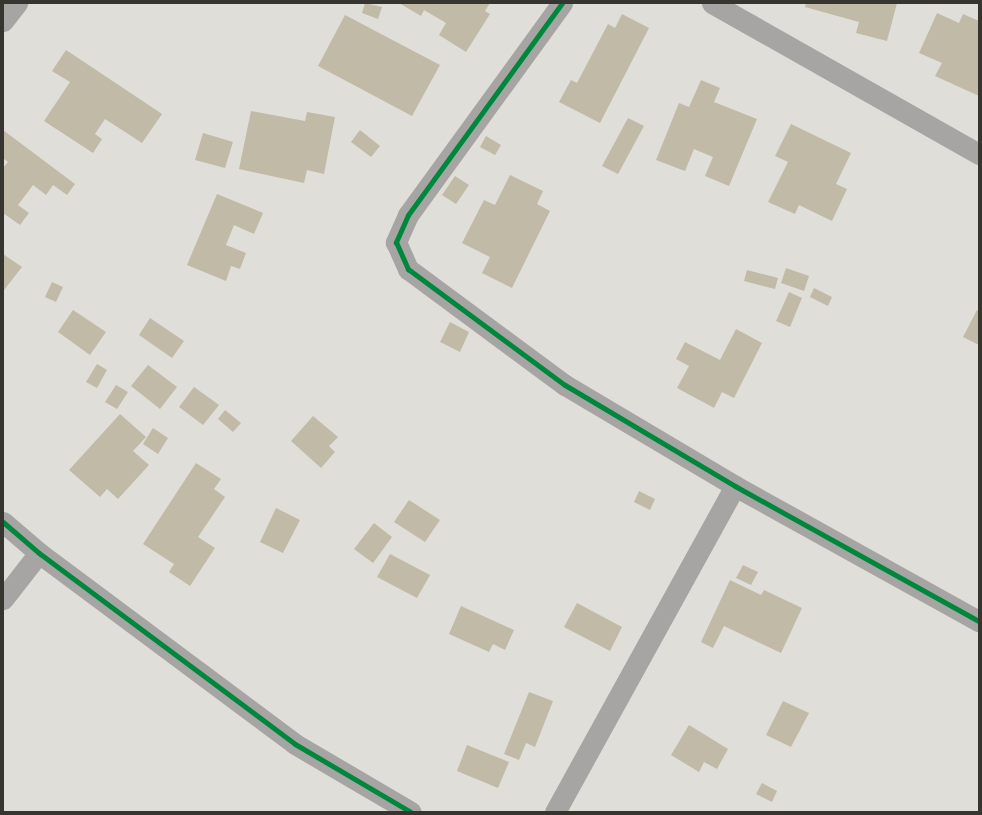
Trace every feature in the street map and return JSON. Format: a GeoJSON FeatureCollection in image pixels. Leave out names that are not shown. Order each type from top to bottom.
{"type":"FeatureCollection","features":[{"type":"Feature","properties":{"kind":"street"},"geometry":{"type":"LineString","coordinates":[[3,21],[17,3]]}},
{"type":"Feature","properties":{"kind":"street"},"geometry":{"type":"LineString","coordinates":[[562,3],[408,215],[396,242],[408,269],[565,385],[735,486],[979,620]]}},
{"type":"Feature","properties":{"kind":"street"},"geometry":{"type":"LineString","coordinates":[[712,3],[979,154]]}},
{"type":"Feature","properties":{"kind":"street"},"geometry":{"type":"LineString","coordinates":[[555,812],[735,486]]}},
{"type":"Feature","properties":{"kind":"street"},"geometry":{"type":"LineString","coordinates":[[3,522],[39,553],[295,744],[411,812]]}},
{"type":"Feature","properties":{"kind":"street"},"geometry":{"type":"LineString","coordinates":[[3,598],[39,553]]}},
{"type":"Feature","properties":{"kind":"building"},"geometry":{"type":"Polygon","coordinates":[[[365,3],[382,7],[378,19],[362,13],[365,3]]]}},
{"type":"Feature","properties":{"kind":"building"},"geometry":{"type":"Polygon","coordinates":[[[399,3],[490,3],[485,11],[490,14],[466,52],[439,35],[446,23],[424,10],[421,16],[399,3]]]}},
{"type":"Feature","properties":{"kind":"building"},"geometry":{"type":"Polygon","coordinates":[[[806,3],[897,3],[887,41],[856,33],[859,22],[805,7],[806,3]]]}},
{"type":"Feature","properties":{"kind":"building"},"geometry":{"type":"Polygon","coordinates":[[[937,13],[959,23],[963,14],[979,21],[979,96],[935,76],[942,63],[919,53],[937,13]]]}},
{"type":"Feature","properties":{"kind":"building"},"geometry":{"type":"Polygon","coordinates":[[[622,14],[649,28],[600,123],[559,102],[571,80],[577,83],[608,24],[615,28],[622,14]]]}},
{"type":"Feature","properties":{"kind":"building"},"geometry":{"type":"Polygon","coordinates":[[[345,15],[440,65],[412,116],[318,66],[345,15]]]}},
{"type":"Feature","properties":{"kind":"building"},"geometry":{"type":"Polygon","coordinates":[[[66,50],[162,114],[142,143],[105,119],[95,134],[102,139],[93,153],[44,121],[70,82],[52,71],[66,50]]]}},
{"type":"Feature","properties":{"kind":"building"},"geometry":{"type":"Polygon","coordinates":[[[701,80],[720,88],[714,102],[757,119],[729,186],[705,176],[713,157],[694,149],[685,171],[656,160],[679,103],[689,107],[701,80]]]}},
{"type":"Feature","properties":{"kind":"building"},"geometry":{"type":"Polygon","coordinates":[[[251,111],[305,121],[307,112],[335,117],[324,174],[307,170],[304,183],[239,169],[251,111]]]}},
{"type":"Feature","properties":{"kind":"building"},"geometry":{"type":"Polygon","coordinates":[[[628,118],[644,126],[618,174],[602,166],[628,118]]]}},
{"type":"Feature","properties":{"kind":"building"},"geometry":{"type":"Polygon","coordinates":[[[791,124],[851,153],[836,184],[847,189],[832,221],[799,205],[795,214],[768,202],[788,162],[775,156],[791,124]]]}},
{"type":"Feature","properties":{"kind":"building"},"geometry":{"type":"Polygon","coordinates":[[[3,130],[75,184],[67,195],[53,185],[46,195],[33,185],[18,205],[29,213],[20,225],[3,213],[3,168],[8,162],[3,158],[3,130]]]}},
{"type":"Feature","properties":{"kind":"building"},"geometry":{"type":"Polygon","coordinates":[[[360,130],[380,146],[371,157],[351,142],[360,130]]]}},
{"type":"Feature","properties":{"kind":"building"},"geometry":{"type":"Polygon","coordinates":[[[203,133],[233,142],[225,168],[195,160],[203,133]]]}},
{"type":"Feature","properties":{"kind":"building"},"geometry":{"type":"Polygon","coordinates":[[[486,136],[501,145],[495,155],[480,147],[486,136]]]}},
{"type":"Feature","properties":{"kind":"building"},"geometry":{"type":"Polygon","coordinates":[[[510,175],[543,191],[537,204],[550,211],[512,288],[482,273],[490,257],[462,243],[484,200],[495,205],[510,175]]]}},
{"type":"Feature","properties":{"kind":"building"},"geometry":{"type":"Polygon","coordinates":[[[455,176],[469,185],[456,204],[442,195],[455,176]]]}},
{"type":"Feature","properties":{"kind":"building"},"geometry":{"type":"Polygon","coordinates":[[[217,194],[263,213],[254,234],[234,225],[226,245],[246,253],[240,269],[231,266],[226,281],[187,265],[217,194]]]}},
{"type":"Feature","properties":{"kind":"building"},"geometry":{"type":"Polygon","coordinates":[[[3,254],[22,267],[4,290],[3,290],[3,254]]]}},
{"type":"Feature","properties":{"kind":"building"},"geometry":{"type":"Polygon","coordinates":[[[786,268],[809,276],[804,291],[781,283],[786,268]]]}},
{"type":"Feature","properties":{"kind":"building"},"geometry":{"type":"Polygon","coordinates":[[[747,270],[778,278],[775,289],[744,281],[747,270]]]}},
{"type":"Feature","properties":{"kind":"building"},"geometry":{"type":"Polygon","coordinates":[[[52,282],[63,287],[56,302],[45,297],[52,282]]]}},
{"type":"Feature","properties":{"kind":"building"},"geometry":{"type":"Polygon","coordinates":[[[814,288],[832,297],[828,306],[810,297],[814,288]]]}},
{"type":"Feature","properties":{"kind":"building"},"geometry":{"type":"Polygon","coordinates":[[[789,292],[802,298],[790,327],[776,321],[789,292]]]}},
{"type":"Feature","properties":{"kind":"building"},"geometry":{"type":"Polygon","coordinates":[[[73,310],[106,332],[90,355],[58,332],[73,310]]]}},
{"type":"Feature","properties":{"kind":"building"},"geometry":{"type":"Polygon","coordinates":[[[977,310],[979,311],[979,345],[963,337],[977,310]]]}},
{"type":"Feature","properties":{"kind":"building"},"geometry":{"type":"Polygon","coordinates":[[[150,318],[184,341],[172,358],[139,335],[150,318]]]}},
{"type":"Feature","properties":{"kind":"building"},"geometry":{"type":"Polygon","coordinates":[[[450,322],[469,332],[460,352],[440,342],[450,322]]]}},
{"type":"Feature","properties":{"kind":"building"},"geometry":{"type":"Polygon","coordinates":[[[736,329],[762,343],[734,398],[722,392],[714,408],[677,388],[689,366],[676,359],[685,342],[720,360],[736,329]]]}},
{"type":"Feature","properties":{"kind":"building"},"geometry":{"type":"Polygon","coordinates":[[[97,364],[107,370],[97,388],[86,382],[97,364]]]}},
{"type":"Feature","properties":{"kind":"building"},"geometry":{"type":"Polygon","coordinates":[[[148,365],[177,387],[160,409],[131,386],[148,365]]]}},
{"type":"Feature","properties":{"kind":"building"},"geometry":{"type":"Polygon","coordinates":[[[116,385],[128,392],[117,409],[105,402],[116,385]]]}},
{"type":"Feature","properties":{"kind":"building"},"geometry":{"type":"Polygon","coordinates":[[[194,387],[219,405],[203,425],[179,407],[194,387]]]}},
{"type":"Feature","properties":{"kind":"building"},"geometry":{"type":"Polygon","coordinates":[[[225,410],[241,423],[233,432],[218,419],[225,410]]]}},
{"type":"Feature","properties":{"kind":"building"},"geometry":{"type":"Polygon","coordinates":[[[120,414],[146,437],[133,451],[149,465],[118,499],[107,489],[100,497],[69,470],[120,414]]]}},
{"type":"Feature","properties":{"kind":"building"},"geometry":{"type":"Polygon","coordinates":[[[313,416],[338,437],[329,446],[335,452],[321,468],[291,441],[313,416]]]}},
{"type":"Feature","properties":{"kind":"building"},"geometry":{"type":"Polygon","coordinates":[[[153,428],[168,438],[158,454],[143,444],[153,428]]]}},
{"type":"Feature","properties":{"kind":"building"},"geometry":{"type":"Polygon","coordinates":[[[196,463],[221,479],[214,489],[225,497],[198,537],[215,548],[190,586],[169,572],[174,564],[143,544],[196,463]]]}},
{"type":"Feature","properties":{"kind":"building"},"geometry":{"type":"Polygon","coordinates":[[[639,491],[655,499],[650,510],[634,502],[639,491]]]}},
{"type":"Feature","properties":{"kind":"building"},"geometry":{"type":"Polygon","coordinates":[[[409,500],[440,520],[425,542],[394,522],[409,500]]]}},
{"type":"Feature","properties":{"kind":"building"},"geometry":{"type":"Polygon","coordinates":[[[276,508],[300,520],[283,553],[260,542],[276,508]]]}},
{"type":"Feature","properties":{"kind":"building"},"geometry":{"type":"Polygon","coordinates":[[[374,523],[392,537],[373,563],[354,549],[374,523]]]}},
{"type":"Feature","properties":{"kind":"building"},"geometry":{"type":"Polygon","coordinates":[[[390,554],[430,575],[417,598],[377,577],[390,554]]]}},
{"type":"Feature","properties":{"kind":"building"},"geometry":{"type":"Polygon","coordinates":[[[743,565],[758,572],[751,585],[736,578],[743,565]]]}},
{"type":"Feature","properties":{"kind":"building"},"geometry":{"type":"Polygon","coordinates":[[[730,580],[761,595],[764,590],[802,608],[781,653],[724,626],[713,648],[701,642],[730,580]]]}},
{"type":"Feature","properties":{"kind":"building"},"geometry":{"type":"Polygon","coordinates":[[[577,603],[622,627],[610,651],[564,627],[577,603]]]}},
{"type":"Feature","properties":{"kind":"building"},"geometry":{"type":"Polygon","coordinates":[[[461,606],[514,630],[505,650],[493,644],[489,652],[449,634],[461,606]]]}},
{"type":"Feature","properties":{"kind":"building"},"geometry":{"type":"Polygon","coordinates":[[[529,692],[553,701],[535,747],[526,743],[519,760],[504,754],[529,692]]]}},
{"type":"Feature","properties":{"kind":"building"},"geometry":{"type":"Polygon","coordinates":[[[783,701],[809,713],[791,747],[766,735],[783,701]]]}},
{"type":"Feature","properties":{"kind":"building"},"geometry":{"type":"Polygon","coordinates":[[[689,725],[728,749],[717,769],[704,762],[699,772],[671,755],[689,725]]]}},
{"type":"Feature","properties":{"kind":"building"},"geometry":{"type":"Polygon","coordinates":[[[467,745],[509,762],[498,788],[457,771],[467,745]]]}},
{"type":"Feature","properties":{"kind":"building"},"geometry":{"type":"Polygon","coordinates":[[[762,783],[777,791],[772,802],[756,794],[762,783]]]}},
{"type":"Feature","properties":{"kind":"cycle path"},"geometry":{"type":"LineString","coordinates":[[562,3],[408,215],[396,242],[408,269],[565,385],[735,486],[979,621]]}},
{"type":"Feature","properties":{"kind":"cycle path"},"geometry":{"type":"LineString","coordinates":[[3,522],[39,553],[295,744],[411,812]]}}]}
